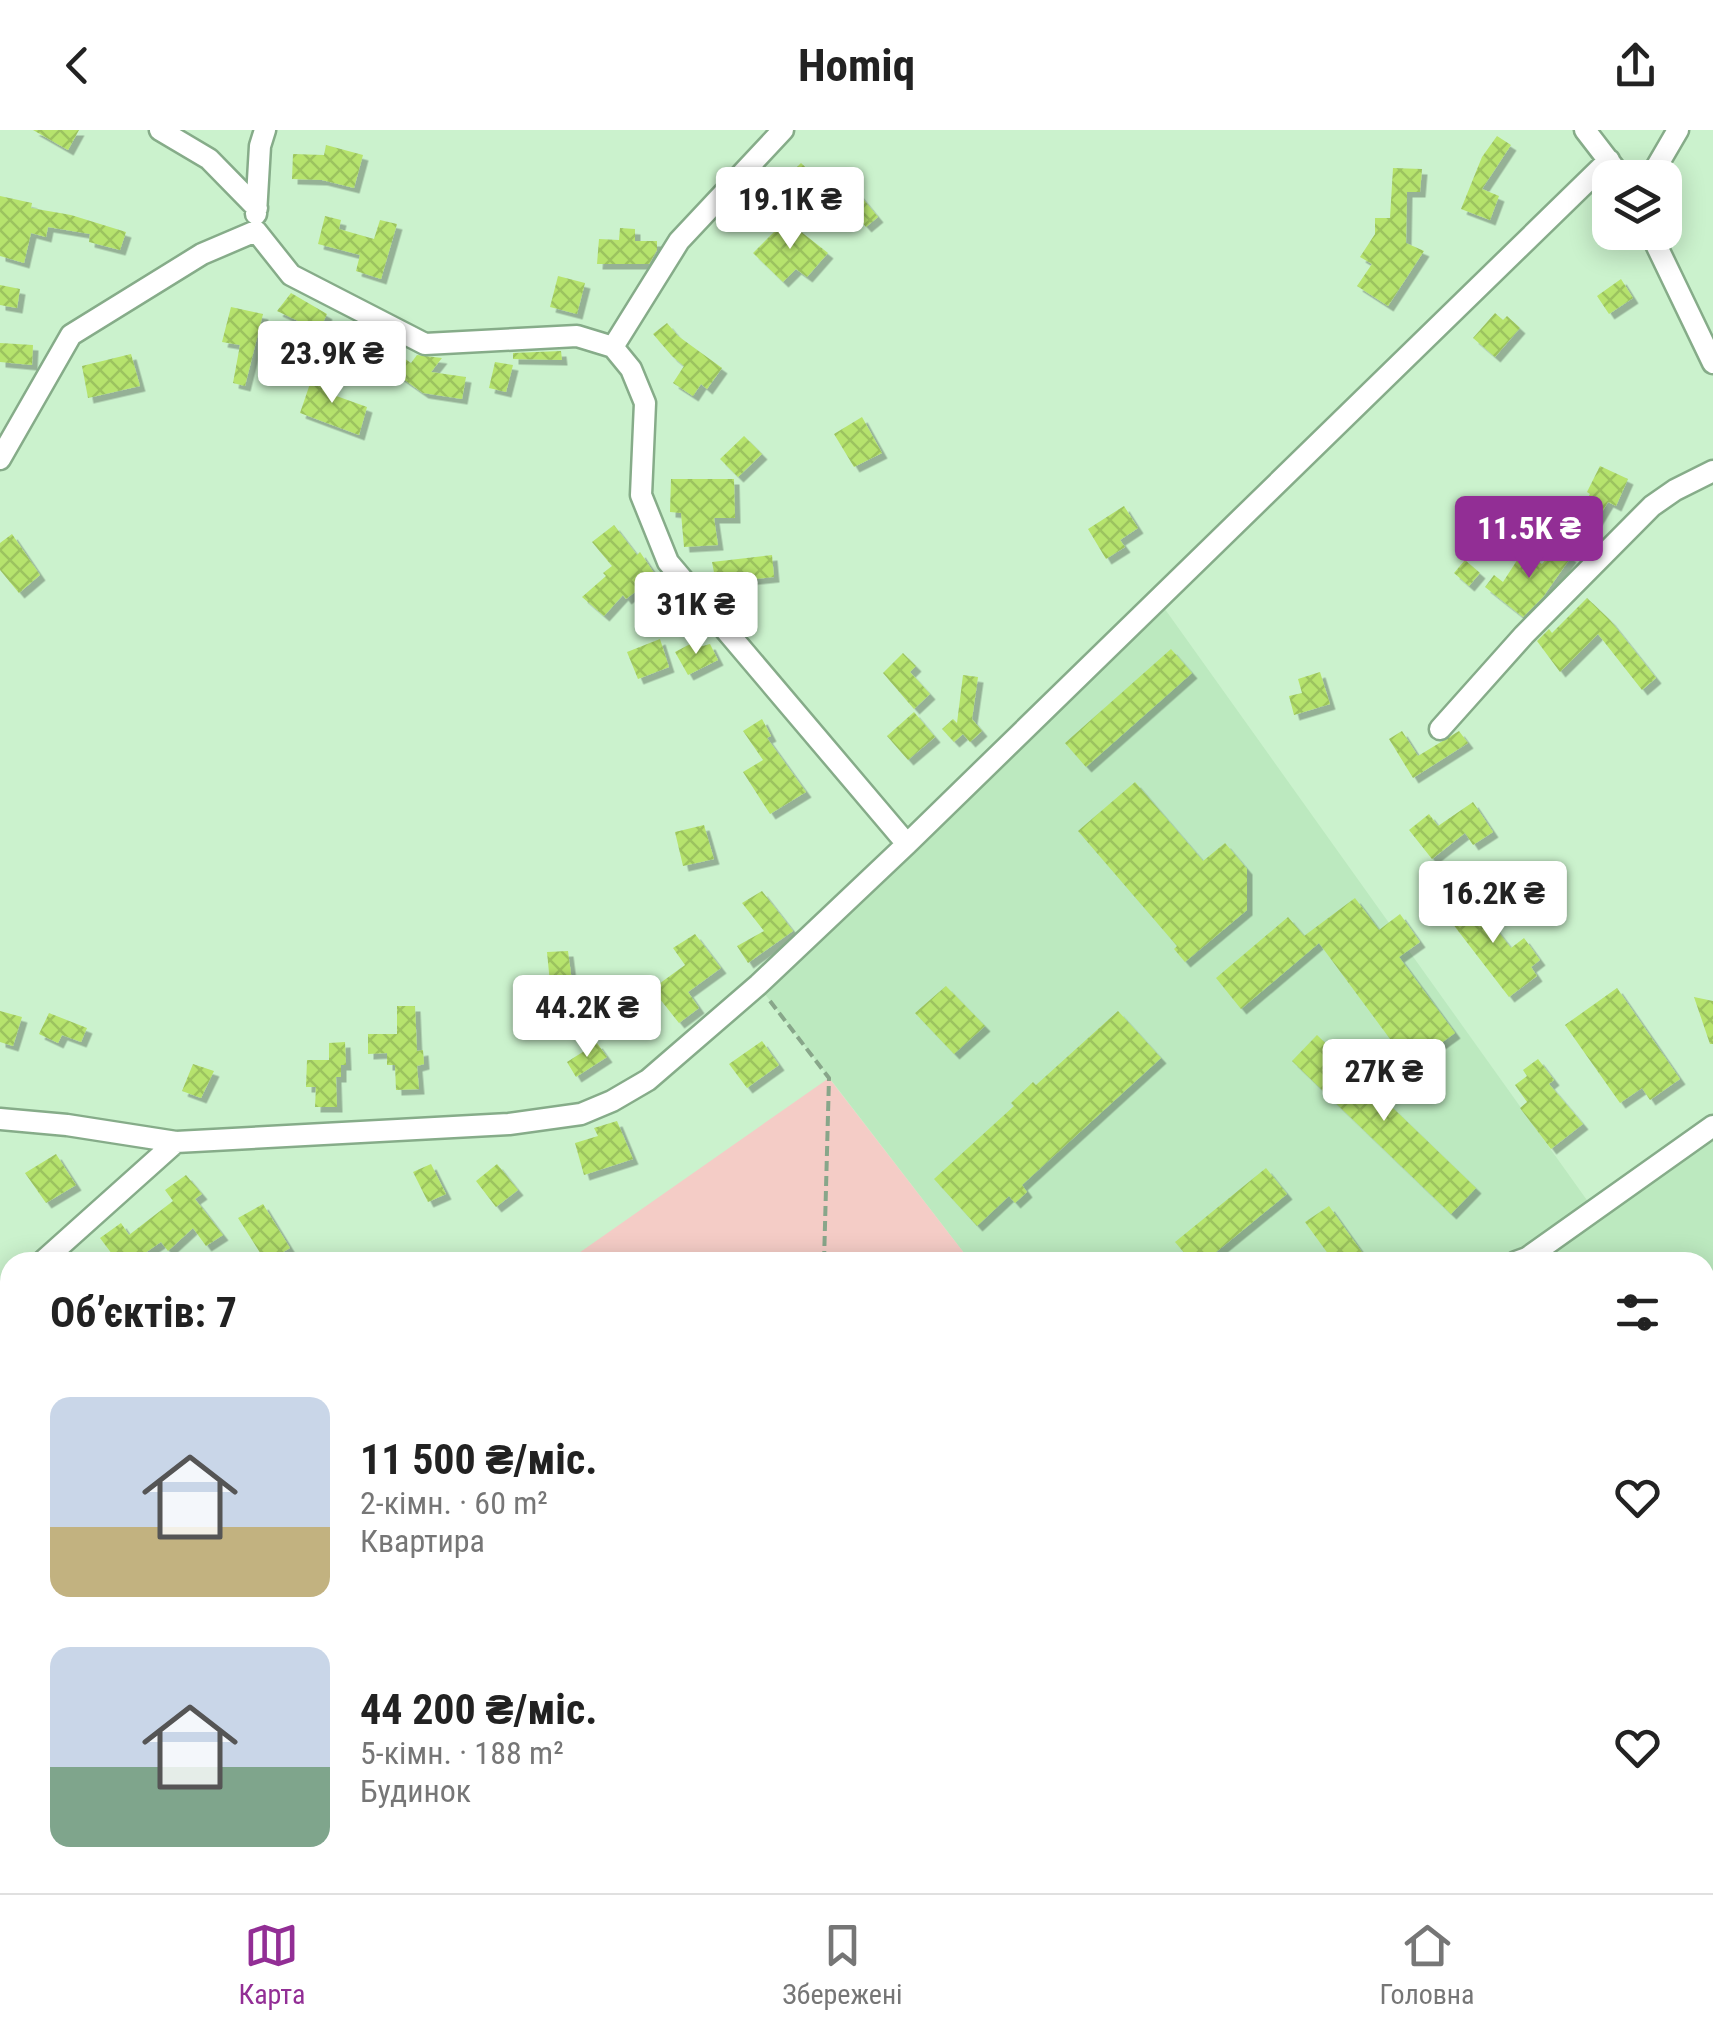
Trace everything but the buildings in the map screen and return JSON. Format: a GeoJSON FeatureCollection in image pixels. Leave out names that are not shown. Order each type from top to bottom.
{"type":"FeatureCollection","features":[{"type":"Feature","properties":{"kind":"street"},"geometry":{"type":"LineString","coordinates":[[160,130],[209,159],[257,208]]}},
{"type":"Feature","properties":{"kind":"street"},"geometry":{"type":"LineString","coordinates":[[264,130],[256,231],[292,275],[426,344],[577,336],[613,346],[630,369],[644,404],[641,495],[668,562],[907,844]]}},
{"type":"Feature","properties":{"kind":"street"},"geometry":{"type":"LineString","coordinates":[[613,346],[678,241],[784,130]]}},
{"type":"Feature","properties":{"kind":"street"},"geometry":{"type":"LineString","coordinates":[[1585,130],[1609,160]]}},
{"type":"Feature","properties":{"kind":"street"},"geometry":{"type":"LineString","coordinates":[[1660,160],[1678,130]]}},
{"type":"Feature","properties":{"kind":"street"},"geometry":{"type":"LineString","coordinates":[[0,1119],[176,1142],[510,1124],[581,1114],[612,1101],[648,1080],[758,985],[1592,192]]}},
{"type":"Feature","properties":{"kind":"street"},"geometry":{"type":"LineString","coordinates":[[0,460],[72,335],[202,254],[256,231]]}},
{"type":"Feature","properties":{"kind":"street"},"geometry":{"type":"LineString","coordinates":[[1659,250],[1713,363]]}},
{"type":"Feature","properties":{"kind":"street"},"geometry":{"type":"LineString","coordinates":[[1440,729],[1524,635],[1652,506],[1713,471]]}},
{"type":"Feature","properties":{"kind":"street"},"geometry":{"type":"LineString","coordinates":[[1535,1252],[1713,1126]]}},
{"type":"Feature","properties":{"kind":"street"},"geometry":{"type":"LineString","coordinates":[[53,1252],[176,1142]]}},
{"type":"Feature","properties":{"kind":"path"},"geometry":{"type":"LineString","coordinates":[[758,985],[829,1078],[824,1252]]}},
{"type":"Feature","properties":{"kind":"shaded area"},"geometry":{"type":"Polygon","coordinates":[[[1157,598],[1594,1210],[1713,1126],[1713,1252],[963,1252],[758,985],[1157,598]]]}},
{"type":"Feature","properties":{"kind":"shaded area"},"geometry":{"type":"Polygon","coordinates":[[[829,1078],[963,1252],[580,1252],[829,1078]]]}}]}
